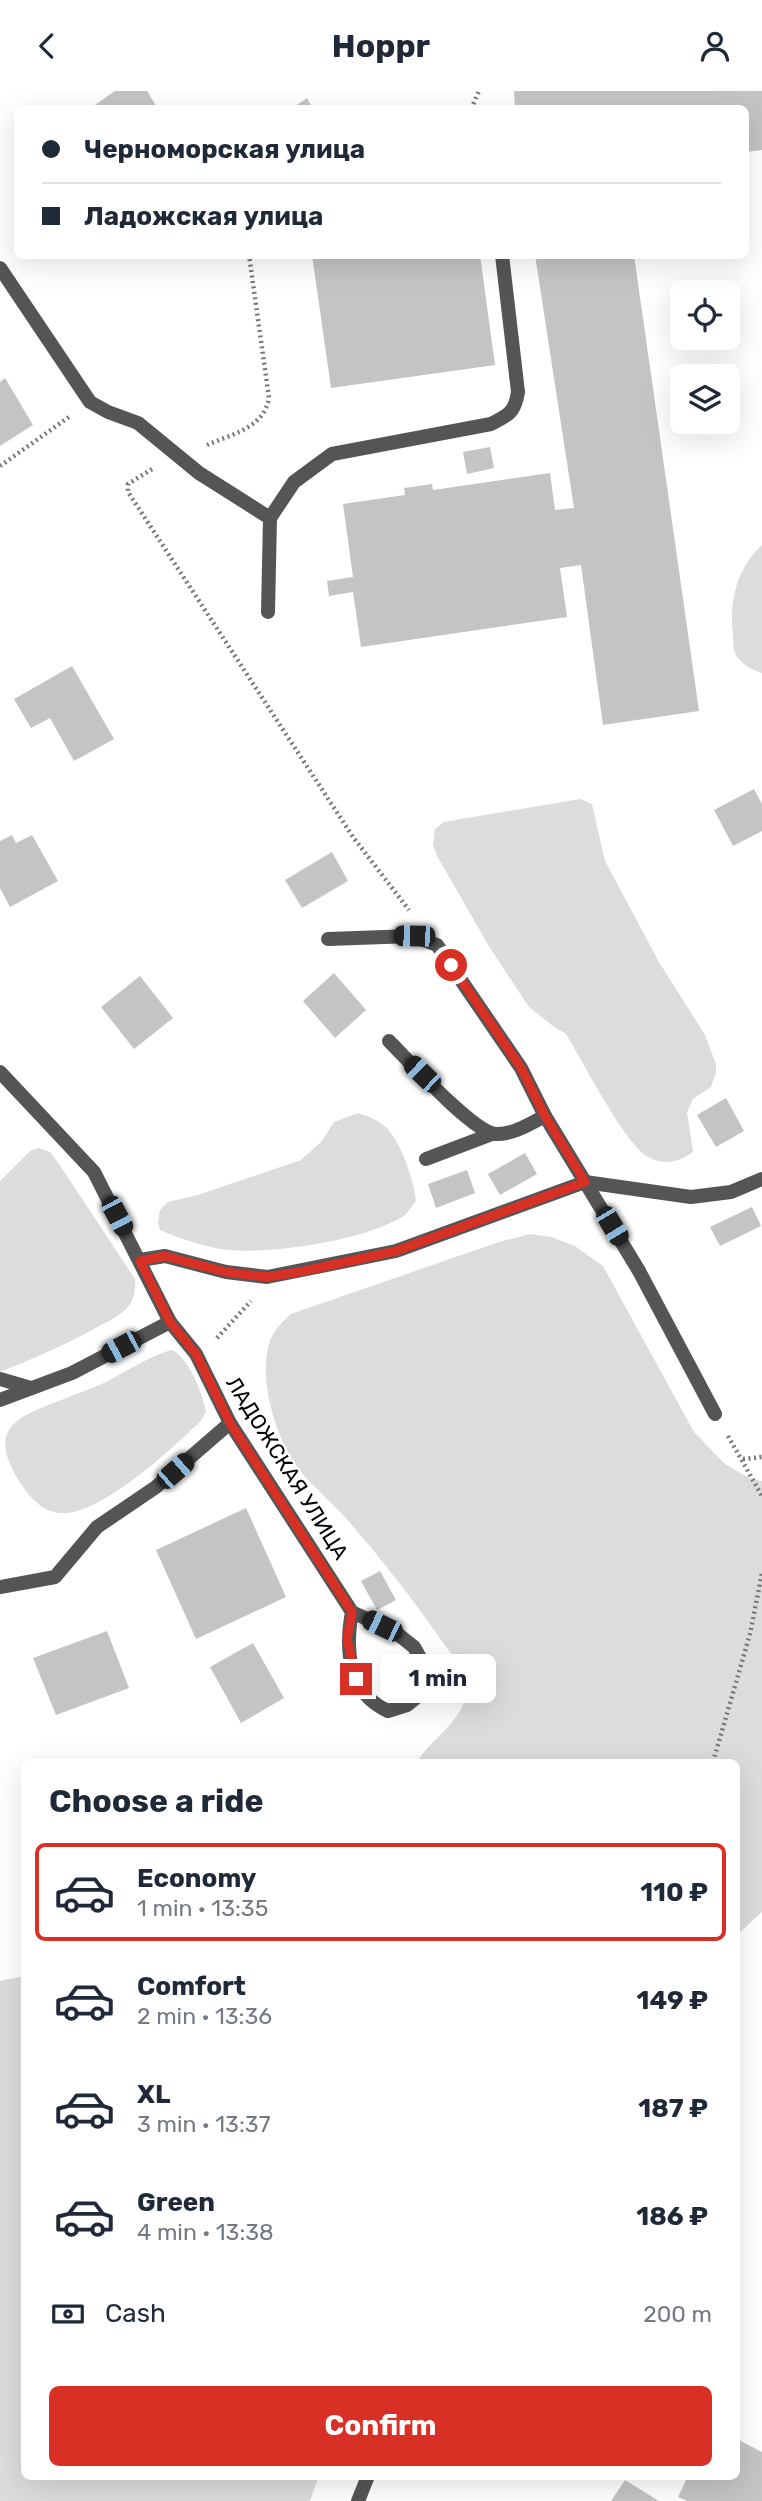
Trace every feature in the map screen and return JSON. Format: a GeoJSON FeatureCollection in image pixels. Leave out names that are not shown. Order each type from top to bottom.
{"type":"FeatureCollection","features":[{"type":"Feature","properties":{"kind":"lane"},"geometry":{"type":"LineString","coordinates":[[268,612],[270,518],[294,482],[332,454],[491,424],[508,415],[516,405],[518,391],[502,259]]}},
{"type":"Feature","properties":{"kind":"lane"},"geometry":{"type":"LineString","coordinates":[[0,268],[90,402],[138,423],[175,456],[270,518]]}},
{"type":"Feature","properties":{"kind":"lane"},"geometry":{"type":"LineString","coordinates":[[328,939],[414,936],[437,945],[521,1068],[545,1116],[639,1271],[715,1414]]}},
{"type":"Feature","properties":{"kind":"lane"},"geometry":{"type":"LineString","coordinates":[[389,1041],[472,1123],[492,1134]]}},
{"type":"Feature","properties":{"kind":"lane","name":"ЛАДОЖСКАЯ УЛИЦА"},"geometry":{"type":"LineString","coordinates":[[0,1072],[94,1172],[170,1322],[196,1354],[230,1423],[352,1612]]}},
{"type":"Feature","properties":{"kind":"lane"},"geometry":{"type":"LineString","coordinates":[[426,1159],[492,1134],[506,1133],[523,1127],[545,1116]]}},
{"type":"Feature","properties":{"kind":"lane"},"geometry":{"type":"LineString","coordinates":[[140,1261],[165,1256],[226,1272],[267,1277],[396,1251],[585,1182],[691,1197],[731,1192],[762,1179]]}},
{"type":"Feature","properties":{"kind":"lane"},"geometry":{"type":"LineString","coordinates":[[0,1400],[72,1373],[170,1322]]}},
{"type":"Feature","properties":{"kind":"lane"},"geometry":{"type":"LineString","coordinates":[[0,1379],[31,1388]]}},
{"type":"Feature","properties":{"kind":"lane"},"geometry":{"type":"LineString","coordinates":[[0,1587],[55,1577],[97,1527],[156,1487],[230,1423]]}},
{"type":"Feature","properties":{"kind":"lane"},"geometry":{"type":"LineString","coordinates":[[352,1612],[395,1632],[414,1647],[424,1665],[417,1697],[407,1705],[388,1711],[376,1705],[362,1692],[356,1679],[347,1639],[352,1612]]}},
{"type":"Feature","properties":{"kind":"lane"},"geometry":{"type":"LineString","coordinates":[[358,2501],[366,2480]]}},
{"type":"Feature","properties":{"kind":"path"},"geometry":{"type":"LineString","coordinates":[[250,259],[269,398],[267,412],[255,424],[175,456],[128,484],[128,492],[353,837],[437,945]]}},
{"type":"Feature","properties":{"kind":"path"},"geometry":{"type":"LineString","coordinates":[[0,466],[90,402]]}},
{"type":"Feature","properties":{"kind":"path"},"geometry":{"type":"LineString","coordinates":[[196,1354],[224,1333],[267,1277]]}},
{"type":"Feature","properties":{"kind":"path"},"geometry":{"type":"LineString","coordinates":[[715,1414],[762,1496]]}},
{"type":"Feature","properties":{"kind":"path"},"geometry":{"type":"LineString","coordinates":[[743,1459],[762,1457]]}},
{"type":"Feature","properties":{"kind":"path"},"geometry":{"type":"LineString","coordinates":[[714,1759],[750,1634],[762,1573]]}},
{"type":"Feature","properties":{"kind":"shaded area"},"geometry":{"type":"Polygon","coordinates":[[[762,545],[762,673],[741,662],[734,651],[732,609],[746,564],[762,545]]]}},
{"type":"Feature","properties":{"kind":"shaded area"},"geometry":{"type":"Polygon","coordinates":[[[580,799],[592,804],[605,861],[659,962],[705,1035],[716,1064],[711,1087],[693,1099],[687,1112],[693,1152],[677,1160],[666,1162],[648,1157],[628,1136],[566,1034],[529,1007],[490,948],[433,845],[435,829],[444,822],[580,799]]]}},
{"type":"Feature","properties":{"kind":"shaded area"},"geometry":{"type":"Polygon","coordinates":[[[358,1113],[377,1121],[389,1131],[405,1160],[416,1201],[402,1217],[364,1233],[341,1239],[269,1250],[219,1249],[160,1230],[160,1210],[168,1202],[198,1195],[301,1160],[322,1141],[334,1122],[358,1113]]]}},
{"type":"Feature","properties":{"kind":"shaded area"},"geometry":{"type":"Polygon","coordinates":[[[39,1148],[50,1152],[59,1164],[135,1279],[135,1291],[129,1306],[115,1318],[59,1347],[0,1372],[0,1181],[30,1151],[39,1148]]]}},
{"type":"Feature","properties":{"kind":"shaded area"},"geometry":{"type":"Polygon","coordinates":[[[530,1234],[551,1237],[575,1246],[603,1266],[694,1432],[725,1464],[751,1479],[762,1481],[762,1912],[740,1932],[740,1759],[419,1759],[460,1710],[466,1688],[463,1675],[452,1655],[385,1565],[293,1461],[274,1420],[267,1389],[266,1358],[272,1335],[291,1314],[499,1242],[530,1234]]]}},
{"type":"Feature","properties":{"kind":"shaded area"},"geometry":{"type":"Polygon","coordinates":[[[171,1350],[189,1367],[198,1386],[206,1412],[200,1422],[132,1481],[89,1507],[70,1513],[54,1512],[36,1502],[19,1482],[8,1459],[5,1441],[12,1426],[34,1411],[98,1386],[171,1350]]]}},
{"type":"Feature","properties":{"kind":"shaded area"},"geometry":{"type":"Polygon","coordinates":[[[21,1977],[21,2480],[318,2480],[310,2501],[0,2501],[0,1981],[21,1977]]]}},
{"type":"Feature","properties":{"kind":"building"},"geometry":{"type":"Polygon","coordinates":[[[115,91],[147,91],[156,105],[95,105],[115,91]]]}},
{"type":"Feature","properties":{"kind":"building"},"geometry":{"type":"Polygon","coordinates":[[[514,91],[762,91],[762,150],[749,152],[749,105],[515,105],[514,91]]]}},
{"type":"Feature","properties":{"kind":"building"},"geometry":{"type":"Polygon","coordinates":[[[307,98],[311,105],[297,105],[307,98]]]}},
{"type":"Feature","properties":{"kind":"building"},"geometry":{"type":"Polygon","coordinates":[[[313,259],[481,259],[495,365],[331,388],[313,259]]]}},
{"type":"Feature","properties":{"kind":"building"},"geometry":{"type":"Polygon","coordinates":[[[536,259],[635,259],[699,711],[603,725],[581,565],[560,568],[567,617],[361,647],[353,592],[329,596],[327,581],[353,577],[343,504],[405,495],[404,488],[432,484],[433,490],[550,473],[555,510],[574,508],[536,259]]]}},
{"type":"Feature","properties":{"kind":"building"},"geometry":{"type":"Polygon","coordinates":[[[5,378],[33,425],[0,446],[0,382],[5,378]]]}},
{"type":"Feature","properties":{"kind":"building"},"geometry":{"type":"Polygon","coordinates":[[[490,447],[494,468],[467,474],[463,452],[490,447]]]}},
{"type":"Feature","properties":{"kind":"building"},"geometry":{"type":"Polygon","coordinates":[[[72,666],[114,739],[74,761],[50,718],[31,728],[14,699],[72,666]]]}},
{"type":"Feature","properties":{"kind":"building"},"geometry":{"type":"Polygon","coordinates":[[[754,789],[762,804],[762,831],[733,846],[714,810],[754,789]]]}},
{"type":"Feature","properties":{"kind":"building"},"geometry":{"type":"Polygon","coordinates":[[[12,835],[16,843],[32,835],[58,881],[10,907],[0,888],[0,841],[12,835]]]}},
{"type":"Feature","properties":{"kind":"building"},"geometry":{"type":"Polygon","coordinates":[[[332,852],[348,881],[302,908],[285,880],[332,852]]]}},
{"type":"Feature","properties":{"kind":"building"},"geometry":{"type":"Polygon","coordinates":[[[334,973],[366,1010],[335,1038],[303,1001],[334,973]]]}},
{"type":"Feature","properties":{"kind":"building"},"geometry":{"type":"Polygon","coordinates":[[[140,976],[173,1018],[134,1049],[101,1007],[140,976]]]}},
{"type":"Feature","properties":{"kind":"building"},"geometry":{"type":"Polygon","coordinates":[[[726,1098],[744,1131],[716,1147],[697,1115],[726,1098]]]}},
{"type":"Feature","properties":{"kind":"building"},"geometry":{"type":"Polygon","coordinates":[[[525,1153],[537,1174],[500,1195],[488,1174],[525,1153]]]}},
{"type":"Feature","properties":{"kind":"building"},"geometry":{"type":"Polygon","coordinates":[[[467,1170],[475,1193],[436,1208],[428,1184],[467,1170]]]}},
{"type":"Feature","properties":{"kind":"building"},"geometry":{"type":"Polygon","coordinates":[[[752,1207],[761,1226],[720,1246],[710,1227],[752,1207]]]}},
{"type":"Feature","properties":{"kind":"building"},"geometry":{"type":"Polygon","coordinates":[[[246,1508],[286,1597],[196,1639],[156,1550],[246,1508]]]}},
{"type":"Feature","properties":{"kind":"building"},"geometry":{"type":"Polygon","coordinates":[[[380,1571],[396,1600],[377,1610],[361,1581],[380,1571]]]}},
{"type":"Feature","properties":{"kind":"building"},"geometry":{"type":"Polygon","coordinates":[[[107,1631],[129,1688],[56,1715],[33,1658],[107,1631]]]}},
{"type":"Feature","properties":{"kind":"building"},"geometry":{"type":"Polygon","coordinates":[[[253,1643],[284,1698],[241,1723],[210,1667],[253,1643]]]}},
{"type":"Feature","properties":{"kind":"building"},"geometry":{"type":"Polygon","coordinates":[[[740,2441],[762,2452],[762,2501],[687,2501],[678,2497],[686,2480],[740,2480],[740,2441]]]}},
{"type":"Feature","properties":{"kind":"building"},"geometry":{"type":"Polygon","coordinates":[[[625,2480],[659,2501],[611,2501],[625,2480]]]}},
{"type":"Feature","properties":{"kind":"route"},"geometry":{"type":"LineString","coordinates":[[356,1679],[347,1639],[352,1612],[230,1423],[196,1354],[170,1322],[140,1261],[165,1256],[226,1272],[267,1277],[304,1271],[396,1251],[585,1182],[545,1116],[521,1068],[451,965]]}}]}
